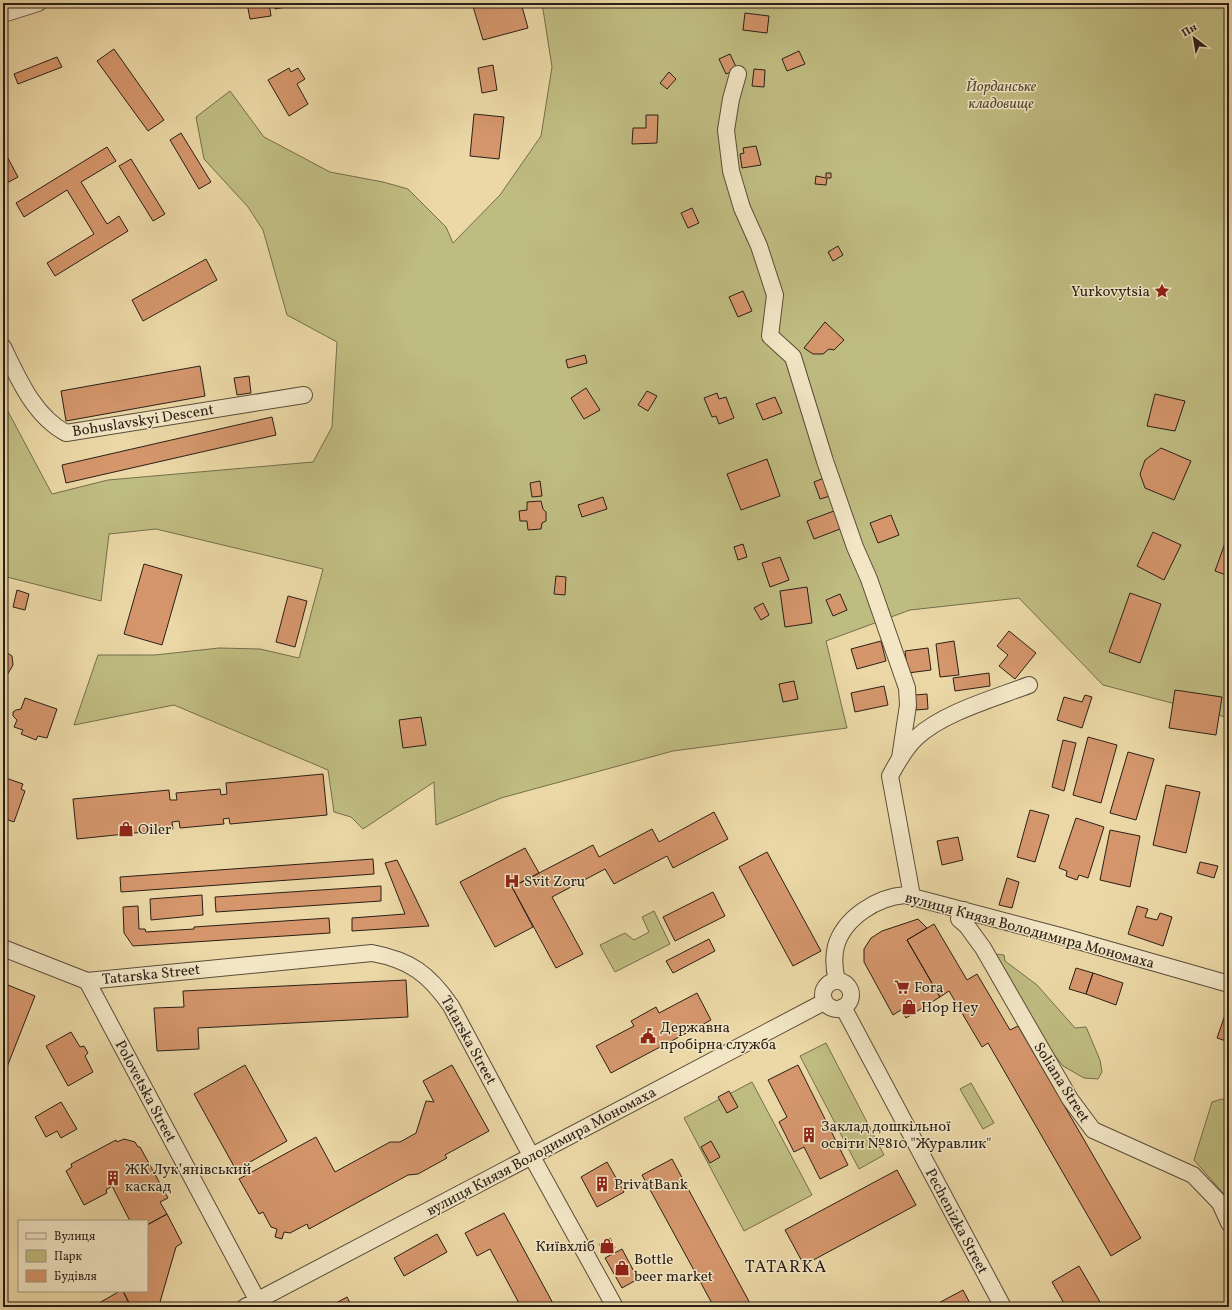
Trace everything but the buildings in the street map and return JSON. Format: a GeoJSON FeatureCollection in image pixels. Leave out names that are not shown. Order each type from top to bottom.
{"type":"FeatureCollection","features":[{"type":"Feature","properties":{"kind":"street"},"geometry":{"type":"LineString","coordinates":[[3,14],[38,3]]}},
{"type":"Feature","properties":{"kind":"street"},"geometry":{"type":"LineString","coordinates":[[738,74],[731,99],[726,130],[731,172],[742,208],[759,246],[775,295],[770,336],[793,358],[825,461],[869,579],[907,688],[908,705],[900,758]]}},
{"type":"Feature","properties":{"kind":"street","name":"Bohuslavskyi Descent"},"geometry":{"type":"LineString","coordinates":[[3,347],[19,380],[46,419],[66,433],[304,395]]}},
{"type":"Feature","properties":{"kind":"street"},"geometry":{"type":"LineString","coordinates":[[912,896],[890,776],[900,758],[916,738],[936,718],[1029,685]]}},
{"type":"Feature","properties":{"kind":"street","name":"вулиця Князя Володимира Мономаха"},"geometry":{"type":"LineString","coordinates":[[837,980],[834,966],[836,946],[845,929],[874,903],[891,896],[912,896],[1229,984]]}},
{"type":"Feature","properties":{"kind":"street","name":"Soliana Street"},"geometry":{"type":"LineString","coordinates":[[964,910],[960,919],[983,948],[1070,1099],[1093,1130],[1193,1175],[1220,1203],[1229,1223]]}},
{"type":"Feature","properties":{"kind":"street"},"geometry":{"type":"LineString","coordinates":[[3,948],[87,981]]}},
{"type":"Feature","properties":{"kind":"street","name":"Tatarska Street"},"geometry":{"type":"LineString","coordinates":[[87,981],[372,953],[392,957],[407,963],[431,980],[451,1006],[615,1307]]}},
{"type":"Feature","properties":{"kind":"street"},"geometry":{"type":"LineString","coordinates":[[837,980],[845,983],[850,990],[849,1002],[843,1007],[830,1007],[824,1002],[823,994],[826,986],[837,980]]}},
{"type":"Feature","properties":{"kind":"street","name":"Polovetska Street"},"geometry":{"type":"LineString","coordinates":[[87,981],[254,1305]]}},
{"type":"Feature","properties":{"kind":"street","name":"вулиця Князя Володимира Мономаха"},"geometry":{"type":"LineString","coordinates":[[254,1305],[824,1002]]}},
{"type":"Feature","properties":{"kind":"street","name":"Pechenizka Street"},"geometry":{"type":"LineString","coordinates":[[843,1007],[1003,1307]]}},
{"type":"Feature","properties":{"kind":"green space","name":"Йорданське кладовище"},"geometry":{"type":"Polygon","coordinates":[[[542,3],[1229,3],[1229,718],[1103,685],[1019,598],[910,610],[826,641],[847,728],[673,751],[501,798],[436,825],[434,782],[363,829],[351,817],[334,812],[328,770],[174,705],[74,725],[98,655],[155,655],[219,648],[260,649],[299,658],[323,569],[156,529],[109,534],[101,601],[3,576],[3,402],[52,494],[108,480],[313,462],[332,427],[337,342],[287,315],[263,230],[248,207],[204,159],[196,117],[230,91],[264,137],[330,172],[383,182],[408,189],[446,227],[453,243],[500,195],[541,136],[552,67],[542,3]]]}},
{"type":"Feature","properties":{"kind":"green space"},"geometry":{"type":"Polygon","coordinates":[[[654,911],[670,944],[615,972],[600,945],[625,933],[634,940],[649,932],[642,917],[654,911]]]}},
{"type":"Feature","properties":{"kind":"green space"},"geometry":{"type":"Polygon","coordinates":[[[995,954],[1004,955],[1005,961],[1037,985],[1075,1028],[1086,1027],[1100,1060],[1102,1072],[1098,1079],[1084,1078],[1063,1066],[1041,1038],[995,954]]]}},
{"type":"Feature","properties":{"kind":"green space"},"geometry":{"type":"Polygon","coordinates":[[[826,1043],[884,1155],[859,1169],[800,1056],[826,1043]]]}},
{"type":"Feature","properties":{"kind":"green space"},"geometry":{"type":"Polygon","coordinates":[[[752,1082],[812,1195],[744,1231],[684,1118],[752,1082]]]}},
{"type":"Feature","properties":{"kind":"green space"},"geometry":{"type":"Polygon","coordinates":[[[971,1083],[994,1123],[983,1129],[960,1089],[971,1083]]]}},
{"type":"Feature","properties":{"kind":"green space"},"geometry":{"type":"Polygon","coordinates":[[[1222,1099],[1229,1103],[1229,1200],[1194,1160],[1212,1102],[1222,1099]]]}},
{"type":"Feature","properties":{"kind":"place","name":"Yurkovytsia"},"geometry":{"type":"Point","coordinates":[1162,291]}},
{"type":"Feature","properties":{"kind":"place","name":"Oiler"},"geometry":{"type":"Point","coordinates":[126,829]}},
{"type":"Feature","properties":{"kind":"place","name":"Svit Zoru"},"geometry":{"type":"Point","coordinates":[512,881]}},
{"type":"Feature","properties":{"kind":"place","name":"Fora"},"geometry":{"type":"Point","coordinates":[902,987]}},
{"type":"Feature","properties":{"kind":"place","name":"Hop Hey"},"geometry":{"type":"Point","coordinates":[909,1007]}},
{"type":"Feature","properties":{"kind":"place","name":"Державна пробірна служба"},"geometry":{"type":"Point","coordinates":[648,1036]}},
{"type":"Feature","properties":{"kind":"place","name":"Заклад дошкільної освіти №810 \"Журавлик\""},"geometry":{"type":"Point","coordinates":[809,1135]}},
{"type":"Feature","properties":{"kind":"place","name":"ЖК Лук’янівський каскад"},"geometry":{"type":"Point","coordinates":[113,1178]}},
{"type":"Feature","properties":{"kind":"place","name":"PrivatBank"},"geometry":{"type":"Point","coordinates":[602,1184]}},
{"type":"Feature","properties":{"kind":"place","name":"Київхліб"},"geometry":{"type":"Point","coordinates":[607,1246]}},
{"type":"Feature","properties":{"kind":"place","name":"Bottle beer market"},"geometry":{"type":"Point","coordinates":[622,1268]}},
{"type":"Feature","properties":{"kind":"district","name":"TATARKA"},"geometry":{"type":"Point","coordinates":[786,1266]}}]}
